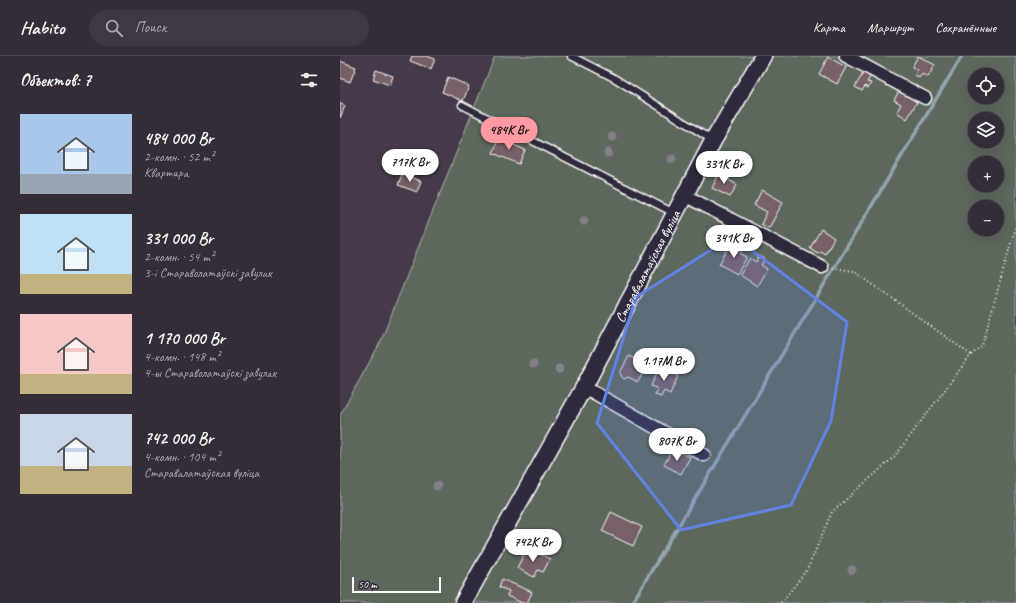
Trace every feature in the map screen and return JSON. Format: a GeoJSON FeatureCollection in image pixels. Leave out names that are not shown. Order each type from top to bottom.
{"type":"FeatureCollection","features":[{"type":"Feature","properties":{"kind":"street","name":"Старавалатаўская вуліца"},"geometry":{"type":"LineString","coordinates":[[463,603],[584,387],[713,141],[763,56]]}},
{"type":"Feature","properties":{"kind":"street"},"geometry":{"type":"LineString","coordinates":[[846,56],[925,98]]}},
{"type":"Feature","properties":{"kind":"street"},"geometry":{"type":"LineString","coordinates":[[684,195],[822,267]]}},
{"type":"Feature","properties":{"kind":"street"},"geometry":{"type":"LineString","coordinates":[[584,387],[704,455]]}},
{"type":"Feature","properties":{"kind":"lane"},"geometry":{"type":"LineString","coordinates":[[571,56],[614,78],[713,141]]}},
{"type":"Feature","properties":{"kind":"lane"},"geometry":{"type":"LineString","coordinates":[[462,105],[674,213]]}},
{"type":"Feature","properties":{"kind":"path"},"geometry":{"type":"LineString","coordinates":[[781,603],[807,570],[832,512],[895,456],[971,355],[982,346],[1016,225]]}},
{"type":"Feature","properties":{"kind":"path"},"geometry":{"type":"LineString","coordinates":[[822,267],[854,271],[971,355]]}},
{"type":"Feature","properties":{"kind":"highlighted area"},"geometry":{"type":"Polygon","coordinates":[[[733,236],[847,322],[831,421],[791,505],[681,530],[597,423],[636,297],[733,236]]]}},
{"type":"Feature","properties":{"kind":"green space"},"geometry":{"type":"Polygon","coordinates":[[[495,56],[1016,56],[1016,603],[340,603],[340,415],[380,343],[495,56]]]}},
{"type":"Feature","properties":{"kind":"building"},"geometry":{"type":"Polygon","coordinates":[[[412,56],[427,56],[435,59],[431,69],[410,61],[412,56]]]}},
{"type":"Feature","properties":{"kind":"building"},"geometry":{"type":"Polygon","coordinates":[[[918,56],[935,65],[928,77],[922,74],[919,78],[915,75],[917,70],[912,67],[918,56]]]}},
{"type":"Feature","properties":{"kind":"building"},"geometry":{"type":"Polygon","coordinates":[[[828,57],[846,67],[837,84],[819,74],[828,57]]]}},
{"type":"Feature","properties":{"kind":"building"},"geometry":{"type":"Polygon","coordinates":[[[340,61],[356,67],[350,82],[340,78],[340,61]]]}},
{"type":"Feature","properties":{"kind":"building"},"geometry":{"type":"Polygon","coordinates":[[[376,70],[393,76],[390,85],[373,79],[376,70]]]}},
{"type":"Feature","properties":{"kind":"building"},"geometry":{"type":"Polygon","coordinates":[[[865,70],[872,74],[867,82],[871,83],[868,88],[865,86],[862,91],[855,87],[865,70]]]}},
{"type":"Feature","properties":{"kind":"building"},"geometry":{"type":"Polygon","coordinates":[[[448,77],[469,86],[463,101],[442,92],[448,77]]]}},
{"type":"Feature","properties":{"kind":"building"},"geometry":{"type":"Polygon","coordinates":[[[899,91],[917,102],[907,119],[897,112],[901,104],[894,100],[899,91]]]}},
{"type":"Feature","properties":{"kind":"building"},"geometry":{"type":"Polygon","coordinates":[[[340,103],[345,106],[340,118],[340,103]]]}},
{"type":"Feature","properties":{"kind":"building"},"geometry":{"type":"Polygon","coordinates":[[[499,138],[525,150],[519,164],[493,153],[499,138]]]}},
{"type":"Feature","properties":{"kind":"building"},"geometry":{"type":"Polygon","coordinates":[[[720,172],[737,185],[730,197],[712,188],[720,172]]]}},
{"type":"Feature","properties":{"kind":"building"},"geometry":{"type":"Polygon","coordinates":[[[402,174],[421,181],[417,192],[398,185],[402,174]]]}},
{"type":"Feature","properties":{"kind":"building"},"geometry":{"type":"Polygon","coordinates":[[[762,190],[783,202],[769,228],[761,224],[767,212],[754,205],[762,190]]]}},
{"type":"Feature","properties":{"kind":"building"},"geometry":{"type":"Polygon","coordinates":[[[821,229],[834,238],[825,254],[820,251],[818,253],[810,248],[821,229]]]}},
{"type":"Feature","properties":{"kind":"building"},"geometry":{"type":"Polygon","coordinates":[[[738,245],[744,248],[741,254],[747,257],[737,274],[719,264],[729,247],[735,250],[738,245]]]}},
{"type":"Feature","properties":{"kind":"building"},"geometry":{"type":"Polygon","coordinates":[[[759,256],[765,259],[761,265],[767,269],[757,286],[740,275],[750,258],[756,262],[759,256]]]}},
{"type":"Feature","properties":{"kind":"building"},"geometry":{"type":"Polygon","coordinates":[[[629,356],[647,365],[638,382],[628,377],[624,379],[620,373],[629,356]]]}},
{"type":"Feature","properties":{"kind":"building"},"geometry":{"type":"Polygon","coordinates":[[[659,368],[678,376],[670,394],[664,391],[661,397],[655,395],[658,389],[651,386],[659,368]]]}},
{"type":"Feature","properties":{"kind":"building"},"geometry":{"type":"Polygon","coordinates":[[[679,452],[690,457],[681,474],[664,465],[670,453],[677,457],[679,452]]]}},
{"type":"Feature","properties":{"kind":"building"},"geometry":{"type":"Polygon","coordinates":[[[611,512],[642,527],[633,546],[602,531],[611,512]]]}},
{"type":"Feature","properties":{"kind":"building"},"geometry":{"type":"Polygon","coordinates":[[[527,548],[550,559],[543,572],[538,570],[534,577],[517,568],[527,548]]]}},
{"type":"Feature","properties":{"kind":"building"},"geometry":{"type":"Polygon","coordinates":[[[502,579],[532,592],[527,603],[522,603],[507,596],[509,591],[499,587],[502,579]]]}},
{"type":"Feature","properties":{"kind":"waterway"},"geometry":{"type":"LineString","coordinates":[[632,603],[962,56]]}}]}
